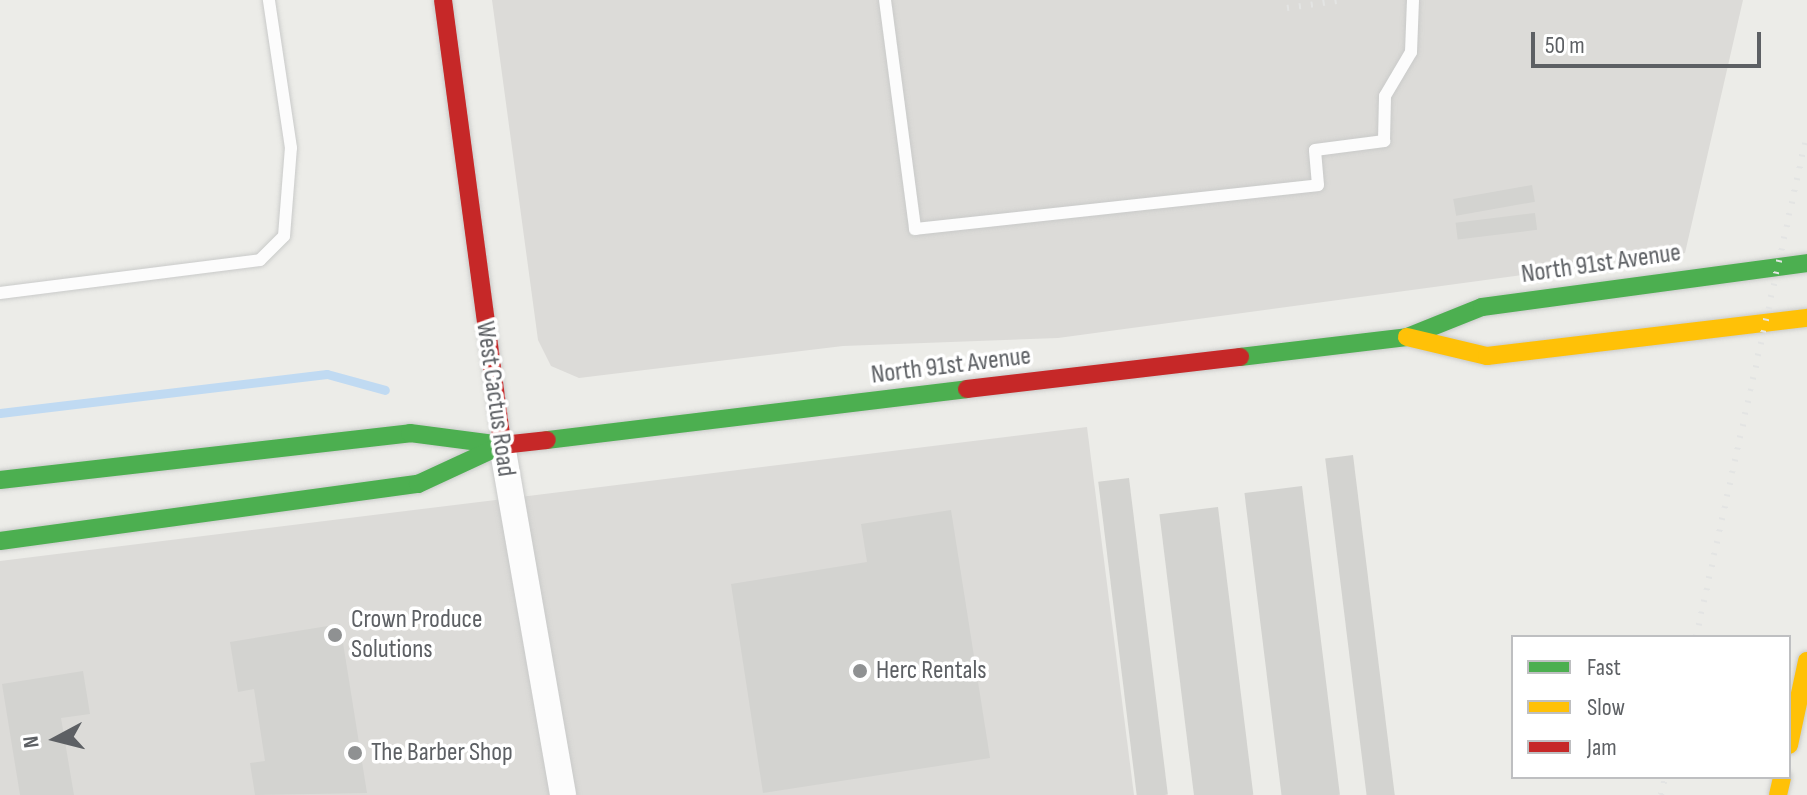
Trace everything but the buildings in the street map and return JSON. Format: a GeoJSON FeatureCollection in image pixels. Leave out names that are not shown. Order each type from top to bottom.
{"type":"FeatureCollection","features":[{"type":"Feature","properties":{"kind":"main road","name":"West Cactus Road"},"geometry":{"type":"LineString","coordinates":[[443,0],[502,445]]}},
{"type":"Feature","properties":{"kind":"main road","name":"North 91st Avenue"},"geometry":{"type":"LineString","coordinates":[[502,445],[1407,337],[1482,307],[1807,263]]}},
{"type":"Feature","properties":{"kind":"main road","name":"North 91st Avenue"},"geometry":{"type":"LineString","coordinates":[[1407,337],[1487,356],[1807,318]]}},
{"type":"Feature","properties":{"kind":"main road"},"geometry":{"type":"LineString","coordinates":[[0,480],[410,433],[502,445]]}},
{"type":"Feature","properties":{"kind":"main road"},"geometry":{"type":"LineString","coordinates":[[0,541],[418,484],[502,445]]}},
{"type":"Feature","properties":{"kind":"main road"},"geometry":{"type":"LineString","coordinates":[[1791,736],[1807,661]]}},
{"type":"Feature","properties":{"kind":"street","name":"West Cactus Road"},"geometry":{"type":"LineString","coordinates":[[502,445],[563,795]]}},
{"type":"Feature","properties":{"kind":"lane"},"geometry":{"type":"LineString","coordinates":[[0,293],[260,260],[284,236],[291,148],[269,0]]}},
{"type":"Feature","properties":{"kind":"lane"},"geometry":{"type":"LineString","coordinates":[[885,0],[915,229],[1318,185],[1315,150],[1384,141],[1385,96],[1411,52],[1413,0]]}},
{"type":"Feature","properties":{"kind":"shaded area"},"geometry":{"type":"Polygon","coordinates":[[[492,0],[1743,0],[1685,253],[1058,338],[843,346],[579,378],[551,366],[538,340],[492,0]]]}},
{"type":"Feature","properties":{"kind":"shaded area"},"geometry":{"type":"Polygon","coordinates":[[[1087,427],[1134,795],[0,795],[0,561],[1087,427]]]}},
{"type":"Feature","properties":{"kind":"waterway"},"geometry":{"type":"LineString","coordinates":[[0,413],[327,374],[385,390]]}},
{"type":"Feature","properties":{"kind":"railway"},"geometry":{"type":"LineString","coordinates":[[1287,8],[1345,0]]}},
{"type":"Feature","properties":{"kind":"railway"},"geometry":{"type":"LineString","coordinates":[[1696,635],[1807,134]]}},
{"type":"Feature","properties":{"kind":"railway"},"geometry":{"type":"LineString","coordinates":[[1661,795],[1665,779]]}},
{"type":"Feature","properties":{"kind":"traffic: fast"},"geometry":{"type":"LineString","coordinates":[[1240,357],[1407,337],[1482,307],[1807,263]]}},
{"type":"Feature","properties":{"kind":"traffic: fast"},"geometry":{"type":"LineString","coordinates":[[547,440],[967,389]]}},
{"type":"Feature","properties":{"kind":"traffic: fast"},"geometry":{"type":"LineString","coordinates":[[0,480],[410,433],[502,445]]}},
{"type":"Feature","properties":{"kind":"traffic: fast"},"geometry":{"type":"LineString","coordinates":[[0,541],[418,484],[502,445]]}},
{"type":"Feature","properties":{"kind":"traffic: slow"},"geometry":{"type":"LineString","coordinates":[[1407,337],[1487,356],[1807,318]]}},
{"type":"Feature","properties":{"kind":"traffic: slow"},"geometry":{"type":"LineString","coordinates":[[1791,736],[1807,661]]}},
{"type":"Feature","properties":{"kind":"traffic: slow"},"geometry":{"type":"LineString","coordinates":[[1778,795],[1782,779]]}},
{"type":"Feature","properties":{"kind":"traffic: jam"},"geometry":{"type":"LineString","coordinates":[[443,0],[502,445],[547,440]]}},
{"type":"Feature","properties":{"kind":"traffic: jam"},"geometry":{"type":"LineString","coordinates":[[967,389],[1240,357]]}},
{"type":"Feature","properties":{"kind":"place","name":"Crown Produce Solutions"},"geometry":{"type":"Point","coordinates":[335,635]}},
{"type":"Feature","properties":{"kind":"place","name":"Herc Rentals"},"geometry":{"type":"Point","coordinates":[860,671]}},
{"type":"Feature","properties":{"kind":"place","name":"The Barber Shop"},"geometry":{"type":"Point","coordinates":[355,753]}}]}
